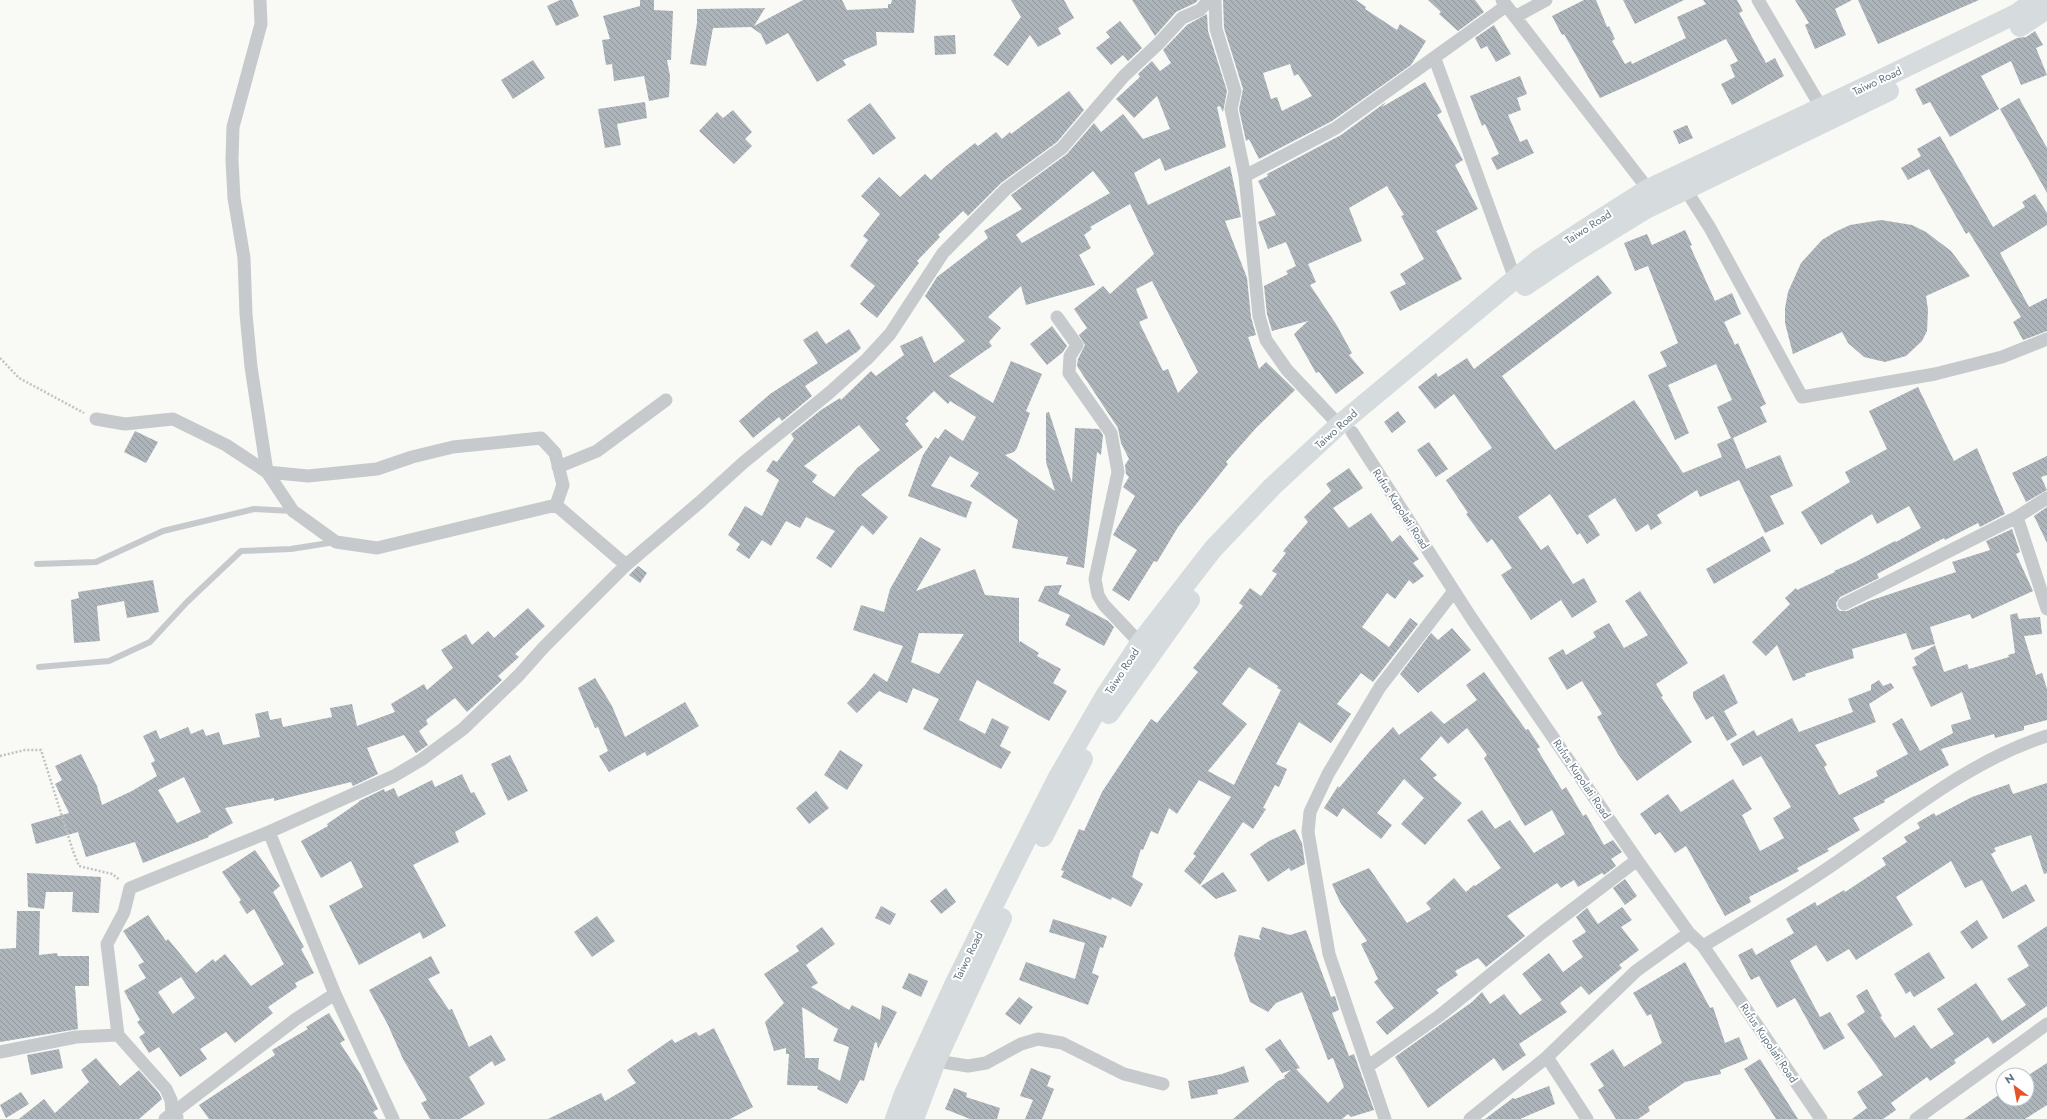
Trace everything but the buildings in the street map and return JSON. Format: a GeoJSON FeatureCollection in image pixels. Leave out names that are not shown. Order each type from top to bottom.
{"type":"FeatureCollection","features":[{"type":"Feature","properties":{"kind":"main road","name":"Taiwo Road"},"geometry":{"type":"LineString","coordinates":[[914,1119],[936,1061],[1005,911],[1071,782],[1106,718],[1185,607],[1226,554],[1345,429],[1539,259],[1648,189],[2016,14],[2036,0]]}},
{"type":"Feature","properties":{"kind":"main road","name":"Taiwo Road"},"geometry":{"type":"LineString","coordinates":[[895,1119],[904,1094],[955,983],[1057,779],[1105,696],[1140,643],[1213,549],[1273,486],[1402,386],[1533,280],[1646,209],[2018,28],[2047,9]]}},
{"type":"Feature","properties":{"kind":"street"},"geometry":{"type":"LineString","coordinates":[[260,0],[260,24],[233,126],[232,160],[234,198],[244,258],[246,314],[251,367],[267,472]]}},
{"type":"Feature","properties":{"kind":"street"},"geometry":{"type":"LineString","coordinates":[[173,1117],[171,1100],[166,1089],[118,1035],[107,944],[124,912],[130,888],[269,832],[394,776],[433,751],[462,729],[519,675],[544,647],[626,564],[700,502],[744,462],[829,393],[866,359],[890,334],[943,253],[1006,189],[1062,148],[1124,76],[1158,44],[1182,18],[1200,10],[1208,0]]}},
{"type":"Feature","properties":{"kind":"street","name":"Rufus Kupolati Road"},"geometry":{"type":"LineString","coordinates":[[1215,0],[1216,29],[1235,91],[1231,109],[1245,176],[1257,302],[1266,340],[1288,370],[1345,429],[1637,860],[1689,932],[1703,946],[1821,1119]]}},
{"type":"Feature","properties":{"kind":"street"},"geometry":{"type":"LineString","coordinates":[[1515,17],[1546,0]]}},
{"type":"Feature","properties":{"kind":"street"},"geometry":{"type":"LineString","coordinates":[[1758,0],[1821,107]]}},
{"type":"Feature","properties":{"kind":"street"},"geometry":{"type":"LineString","coordinates":[[1245,176],[1336,128],[1435,59],[1504,3],[1648,189]]}},
{"type":"Feature","properties":{"kind":"street"},"geometry":{"type":"LineString","coordinates":[[1435,59],[1515,280]]}},
{"type":"Feature","properties":{"kind":"street"},"geometry":{"type":"LineString","coordinates":[[1686,190],[1710,228],[1802,397],[1936,374],[2002,357],[2047,339]]}},
{"type":"Feature","properties":{"kind":"street"},"geometry":{"type":"LineString","coordinates":[[1057,317],[1077,345],[1070,356],[1070,373],[1110,433],[1118,472],[1095,579],[1098,595],[1140,643]]}},
{"type":"Feature","properties":{"kind":"street"},"geometry":{"type":"LineString","coordinates":[[558,467],[598,450],[666,400]]}},
{"type":"Feature","properties":{"kind":"street"},"geometry":{"type":"LineString","coordinates":[[96,419],[125,424],[174,419],[226,445],[267,472],[294,512],[336,542],[377,548],[556,505]]}},
{"type":"Feature","properties":{"kind":"street"},"geometry":{"type":"LineString","coordinates":[[267,472],[308,476],[377,469],[412,457],[453,447],[541,438],[555,453],[563,485],[556,505]]}},
{"type":"Feature","properties":{"kind":"street"},"geometry":{"type":"LineString","coordinates":[[1844,604],[2017,517],[2047,498]]}},
{"type":"Feature","properties":{"kind":"street"},"geometry":{"type":"LineString","coordinates":[[556,505],[626,564]]}},
{"type":"Feature","properties":{"kind":"street"},"geometry":{"type":"LineString","coordinates":[[2017,517],[2047,609]]}},
{"type":"Feature","properties":{"kind":"street"},"geometry":{"type":"LineString","coordinates":[[1385,1119],[1329,954],[1308,832],[1310,812],[1328,774],[1380,687],[1454,591]]}},
{"type":"Feature","properties":{"kind":"street"},"geometry":{"type":"LineString","coordinates":[[1703,946],[1815,877],[1965,774],[1992,758],[2047,736]]}},
{"type":"Feature","properties":{"kind":"street"},"geometry":{"type":"LineString","coordinates":[[269,832],[335,994],[393,1119]]}},
{"type":"Feature","properties":{"kind":"street"},"geometry":{"type":"LineString","coordinates":[[1367,1067],[1439,1016],[1554,923],[1637,860]]}},
{"type":"Feature","properties":{"kind":"street"},"geometry":{"type":"LineString","coordinates":[[1470,1119],[1547,1057],[1636,971],[1689,932]]}},
{"type":"Feature","properties":{"kind":"street"},"geometry":{"type":"LineString","coordinates":[[173,1117],[296,1019],[335,994]]}},
{"type":"Feature","properties":{"kind":"street"},"geometry":{"type":"LineString","coordinates":[[1916,1119],[2047,1024]]}},
{"type":"Feature","properties":{"kind":"street"},"geometry":{"type":"LineString","coordinates":[[0,1052],[76,1037],[118,1035]]}},
{"type":"Feature","properties":{"kind":"street"},"geometry":{"type":"LineString","coordinates":[[936,1061],[968,1066],[986,1063],[1021,1044],[1038,1039],[1062,1043],[1124,1074],[1163,1084]]}},
{"type":"Feature","properties":{"kind":"street"},"geometry":{"type":"LineString","coordinates":[[1547,1057],[1587,1119]]}},
{"type":"Feature","properties":{"kind":"lane"},"geometry":{"type":"LineString","coordinates":[[37,564],[96,562],[163,531],[254,509],[294,512]]}},
{"type":"Feature","properties":{"kind":"lane"},"geometry":{"type":"LineString","coordinates":[[39,667],[109,661],[150,642],[187,602],[241,551],[292,549],[336,542]]}},
{"type":"Feature","properties":{"kind":"path"},"geometry":{"type":"LineString","coordinates":[[0,358],[19,378],[96,419]]}},
{"type":"Feature","properties":{"kind":"path"},"geometry":{"type":"LineString","coordinates":[[0,756],[25,750],[41,750],[73,851],[80,866],[112,874],[130,888]]}}]}
